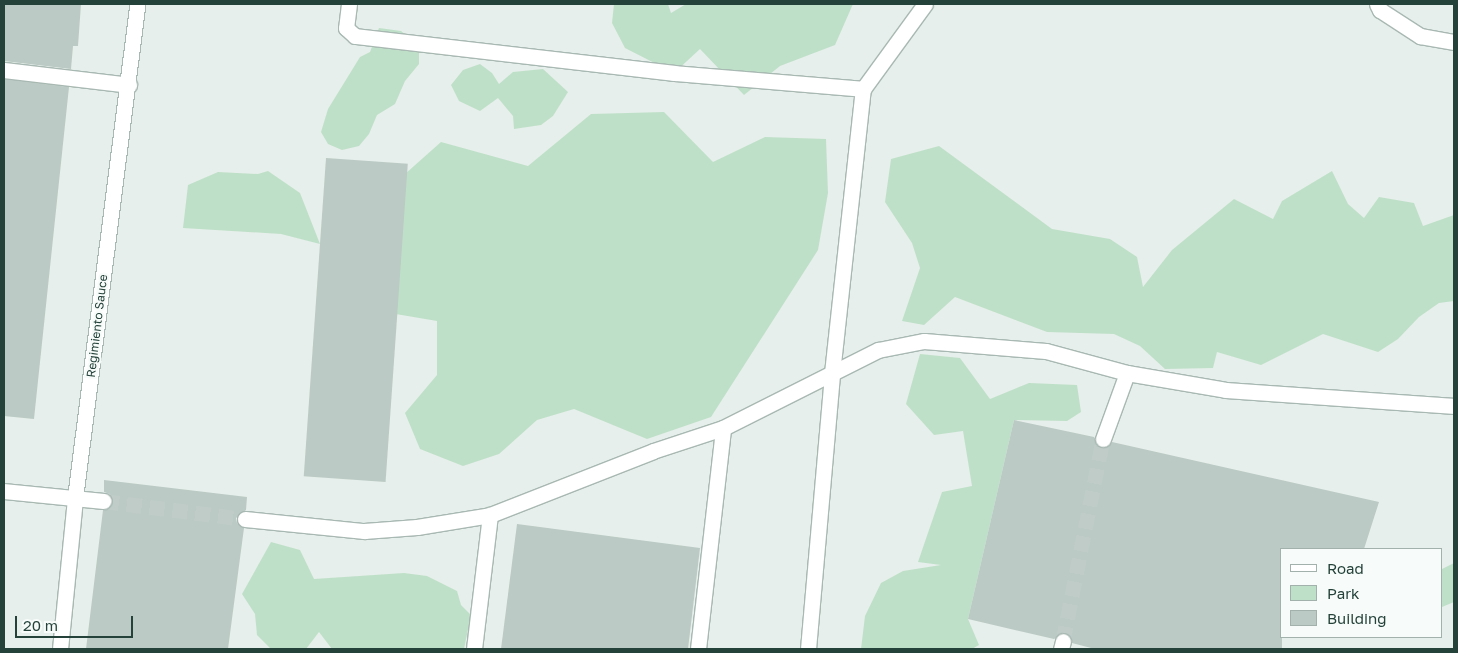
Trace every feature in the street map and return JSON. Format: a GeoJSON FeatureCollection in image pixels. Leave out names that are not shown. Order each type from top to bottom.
{"type":"FeatureCollection","features":[{"type":"Feature","properties":{"kind":"street","name":"Regimiento Sauce"},"geometry":{"type":"LineString","coordinates":[[60,649],[75,498],[137,4]]}},
{"type":"Feature","properties":{"kind":"street"},"geometry":{"type":"LineString","coordinates":[[349,4],[346,28],[355,36],[674,73],[863,89]]}},
{"type":"Feature","properties":{"kind":"street"},"geometry":{"type":"LineString","coordinates":[[808,649],[832,373],[863,89],[925,4]]}},
{"type":"Feature","properties":{"kind":"street"},"geometry":{"type":"LineString","coordinates":[[1377,4],[1380,10],[1420,36],[1454,42]]}},
{"type":"Feature","properties":{"kind":"street"},"geometry":{"type":"LineString","coordinates":[[4,70],[128,85]]}},
{"type":"Feature","properties":{"kind":"street"},"geometry":{"type":"LineString","coordinates":[[246,520],[364,531],[417,527],[490,514],[653,451],[723,428],[878,350],[924,341],[1046,351],[1127,373],[1226,390],[1454,406]]}},
{"type":"Feature","properties":{"kind":"street"},"geometry":{"type":"LineString","coordinates":[[1103,439],[1127,373]]}},
{"type":"Feature","properties":{"kind":"street"},"geometry":{"type":"LineString","coordinates":[[698,649],[723,428]]}},
{"type":"Feature","properties":{"kind":"street"},"geometry":{"type":"LineString","coordinates":[[4,491],[104,501]]}},
{"type":"Feature","properties":{"kind":"street"},"geometry":{"type":"LineString","coordinates":[[474,649],[490,514]]}},
{"type":"Feature","properties":{"kind":"green space"},"geometry":{"type":"Polygon","coordinates":[[[614,4],[668,4],[671,13],[686,4],[853,4],[835,45],[780,66],[744,95],[700,49],[674,73],[625,48],[612,23],[614,4]]]}},
{"type":"Feature","properties":{"kind":"green space"},"geometry":{"type":"Polygon","coordinates":[[[379,28],[401,31],[419,46],[419,64],[405,81],[395,104],[377,115],[369,134],[359,146],[342,150],[328,144],[321,132],[328,109],[360,57],[370,52],[379,28]]]}},
{"type":"Feature","properties":{"kind":"green space"},"geometry":{"type":"Polygon","coordinates":[[[480,64],[492,73],[499,84],[513,72],[543,69],[568,92],[553,116],[541,125],[514,129],[513,116],[498,98],[480,111],[459,101],[451,85],[463,70],[480,64]]]}},
{"type":"Feature","properties":{"kind":"green space"},"geometry":{"type":"Polygon","coordinates":[[[664,112],[713,162],[765,137],[826,139],[828,193],[818,250],[711,417],[647,439],[574,409],[537,420],[499,454],[463,466],[420,449],[405,413],[437,375],[437,321],[384,312],[387,190],[441,142],[528,166],[591,114],[664,112]]]}},
{"type":"Feature","properties":{"kind":"green space"},"geometry":{"type":"Polygon","coordinates":[[[939,146],[1052,229],[1110,239],[1137,257],[1143,287],[1172,250],[1234,199],[1273,219],[1282,201],[1332,171],[1348,204],[1364,218],[1379,197],[1414,203],[1423,226],[1454,215],[1454,301],[1439,303],[1419,317],[1398,339],[1378,352],[1323,334],[1261,365],[1217,352],[1213,368],[1165,369],[1140,346],[1114,334],[1047,332],[955,297],[924,325],[902,321],[920,268],[912,243],[885,202],[891,159],[939,146]]]}},
{"type":"Feature","properties":{"kind":"green space"},"geometry":{"type":"Polygon","coordinates":[[[268,171],[300,193],[320,244],[281,234],[183,228],[188,185],[218,172],[258,174],[268,171]]]}},
{"type":"Feature","properties":{"kind":"green space"},"geometry":{"type":"Polygon","coordinates":[[[920,354],[960,358],[990,399],[1029,383],[1077,385],[1081,412],[1067,421],[1014,420],[968,619],[979,645],[972,649],[861,649],[865,616],[881,583],[903,571],[941,565],[918,562],[942,492],[972,486],[963,431],[934,435],[906,404],[920,354]]]}},
{"type":"Feature","properties":{"kind":"green space"},"geometry":{"type":"Polygon","coordinates":[[[271,542],[300,550],[314,579],[404,573],[427,576],[457,591],[461,605],[471,615],[464,649],[332,649],[319,632],[306,649],[271,649],[257,635],[255,614],[242,594],[271,542]]]}},
{"type":"Feature","properties":{"kind":"green space"},"geometry":{"type":"Polygon","coordinates":[[[1454,563],[1454,602],[1443,607],[1443,568],[1454,563]]]}},
{"type":"Feature","properties":{"kind":"building"},"geometry":{"type":"Polygon","coordinates":[[[4,4],[81,4],[78,46],[73,46],[71,69],[4,61],[4,4]]]}},
{"type":"Feature","properties":{"kind":"building"},"geometry":{"type":"Polygon","coordinates":[[[4,79],[69,87],[34,419],[4,416],[4,79]]]}},
{"type":"Feature","properties":{"kind":"building"},"geometry":{"type":"Polygon","coordinates":[[[326,158],[408,164],[386,482],[304,476],[326,158]]]}},
{"type":"Feature","properties":{"kind":"building"},"geometry":{"type":"Polygon","coordinates":[[[1014,420],[1094,437],[1100,448],[1109,446],[1112,442],[1379,502],[1364,548],[1280,548],[1280,638],[1282,638],[1282,649],[1095,649],[1072,643],[1070,635],[1065,632],[1054,639],[968,619],[1014,420]]]}},
{"type":"Feature","properties":{"kind":"building"},"geometry":{"type":"Polygon","coordinates":[[[104,480],[247,497],[246,510],[236,518],[237,523],[244,528],[228,649],[86,649],[103,510],[108,509],[113,502],[110,494],[104,492],[104,480]]]}},
{"type":"Feature","properties":{"kind":"building"},"geometry":{"type":"Polygon","coordinates":[[[517,524],[700,548],[688,649],[501,649],[517,524]]]}},
{"type":"Feature","properties":{"kind":"tunnel"},"geometry":{"type":"LineString","coordinates":[[1063,641],[1103,439]]}},
{"type":"Feature","properties":{"kind":"tunnel"},"geometry":{"type":"LineString","coordinates":[[104,501],[245,519]]}}]}
